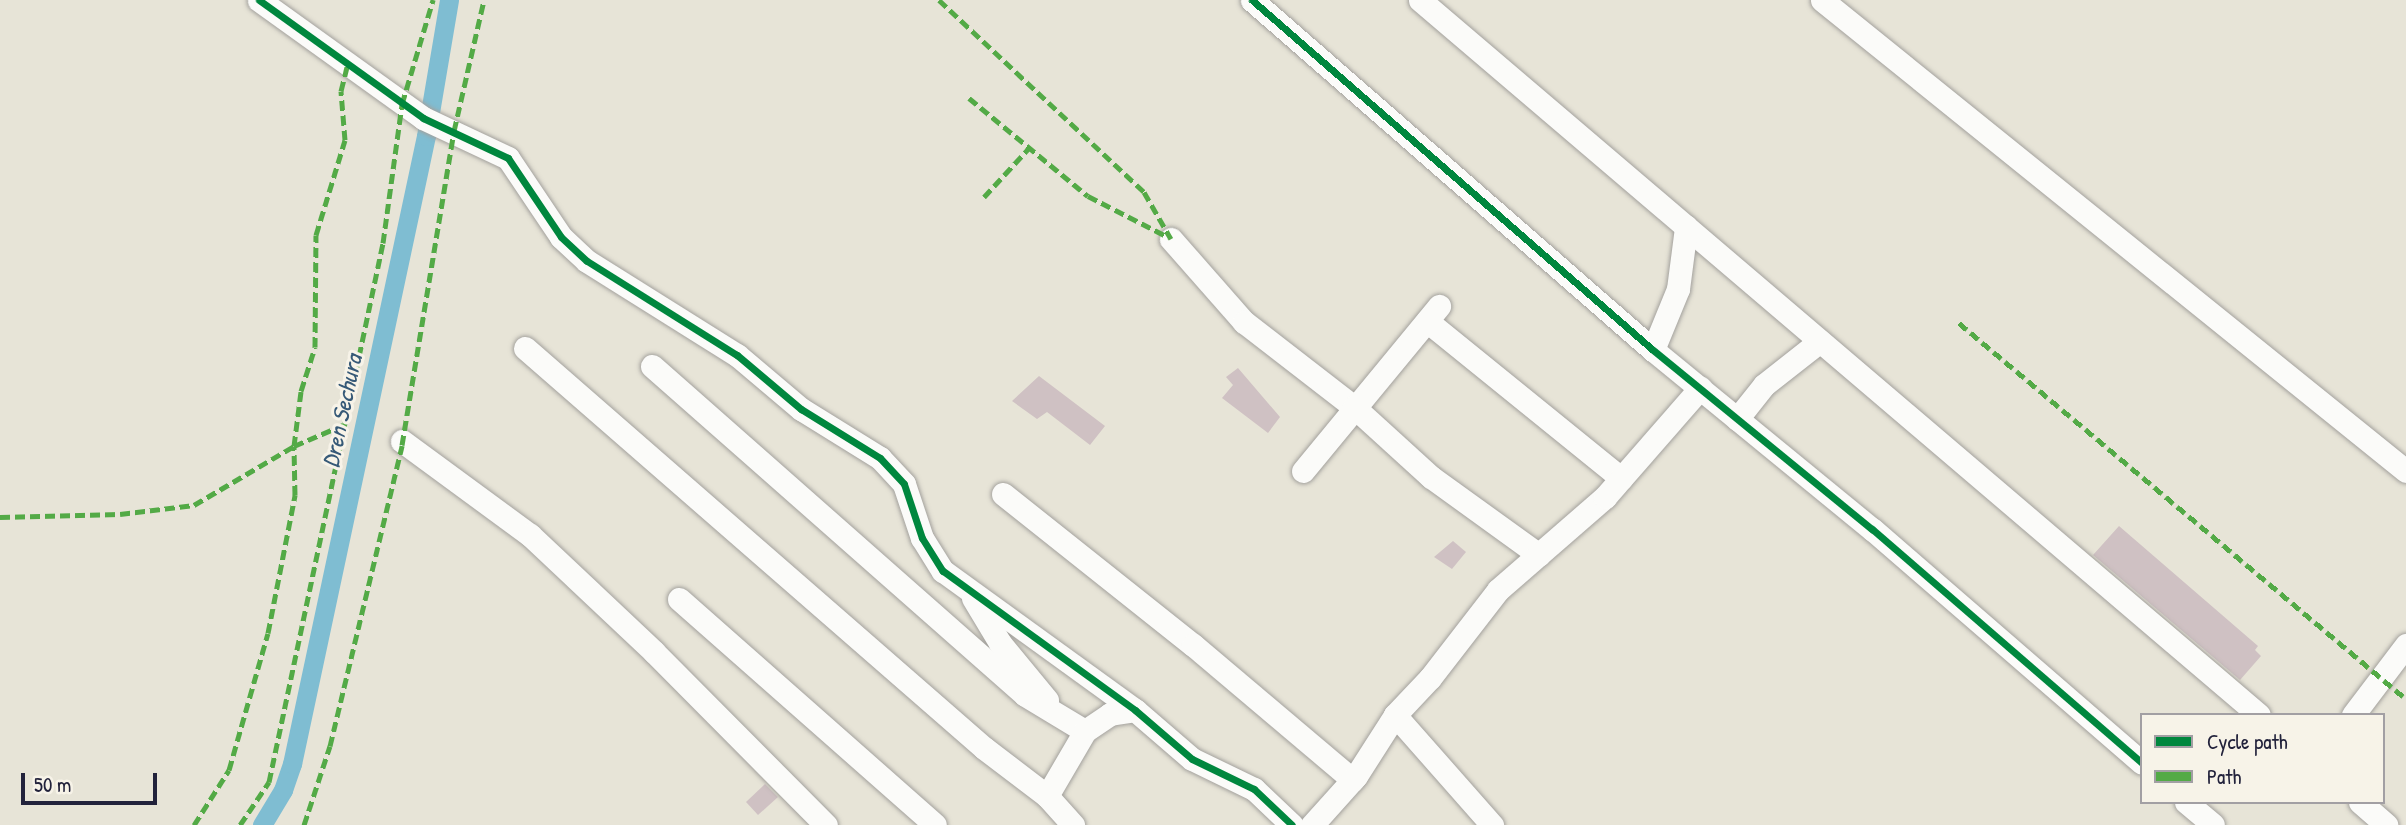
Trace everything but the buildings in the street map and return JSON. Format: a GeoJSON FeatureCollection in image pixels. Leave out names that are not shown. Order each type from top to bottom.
{"type":"FeatureCollection","features":[{"type":"Feature","properties":{"kind":"street"},"geometry":{"type":"LineString","coordinates":[[259,0],[423,118],[508,158],[561,237],[587,261],[737,355],[801,409],[880,458],[904,484],[931,552],[943,571],[1135,710],[1192,759],[1254,789],[1292,825]]}},
{"type":"Feature","properties":{"kind":"street"},"geometry":{"type":"LineString","coordinates":[[1252,0],[1653,350],[2140,761]]}},
{"type":"Feature","properties":{"kind":"street"},"geometry":{"type":"LineString","coordinates":[[1420,0],[2257,713]]}},
{"type":"Feature","properties":{"kind":"street"},"geometry":{"type":"LineString","coordinates":[[1822,0],[2406,471]]}},
{"type":"Feature","properties":{"kind":"street"},"geometry":{"type":"LineString","coordinates":[[1653,350],[1678,289],[1686,227]]}},
{"type":"Feature","properties":{"kind":"street"},"geometry":{"type":"LineString","coordinates":[[1171,239],[1244,322],[1354,407],[1431,477],[1539,555]]}},
{"type":"Feature","properties":{"kind":"street"},"geometry":{"type":"LineString","coordinates":[[1303,471],[1433,314],[1621,478]]}},
{"type":"Feature","properties":{"kind":"street"},"geometry":{"type":"LineString","coordinates":[[1737,419],[1764,385],[1820,341]]}},
{"type":"Feature","properties":{"kind":"street"},"geometry":{"type":"LineString","coordinates":[[525,348],[984,748],[1047,796],[1073,825]]}},
{"type":"Feature","properties":{"kind":"street"},"geometry":{"type":"LineString","coordinates":[[652,366],[1025,695],[1086,731]]}},
{"type":"Feature","properties":{"kind":"street"},"geometry":{"type":"LineString","coordinates":[[1312,825],[1353,780],[1395,715],[1430,678],[1498,590],[1621,478],[1700,388]]}},
{"type":"Feature","properties":{"kind":"street"},"geometry":{"type":"LineString","coordinates":[[402,441],[530,535],[826,825]]}},
{"type":"Feature","properties":{"kind":"street"},"geometry":{"type":"LineString","coordinates":[[1003,494],[1193,645],[1353,780]]}},
{"type":"Feature","properties":{"kind":"street"},"geometry":{"type":"LineString","coordinates":[[968,589],[1000,643],[1060,716]]}},
{"type":"Feature","properties":{"kind":"street"},"geometry":{"type":"LineString","coordinates":[[679,599],[935,825]]}},
{"type":"Feature","properties":{"kind":"street"},"geometry":{"type":"LineString","coordinates":[[2355,713],[2406,645]]}},
{"type":"Feature","properties":{"kind":"street"},"geometry":{"type":"LineString","coordinates":[[1047,796],[1086,731],[1110,714],[1135,710]]}},
{"type":"Feature","properties":{"kind":"street"},"geometry":{"type":"LineString","coordinates":[[1395,715],[1492,825]]}},
{"type":"Feature","properties":{"kind":"street"},"geometry":{"type":"LineString","coordinates":[[2188,804],[2213,825]]}},
{"type":"Feature","properties":{"kind":"street"},"geometry":{"type":"LineString","coordinates":[[2362,804],[2386,825]]}},
{"type":"Feature","properties":{"kind":"waterway","name":"Dren Sechura"},"geometry":{"type":"LineString","coordinates":[[262,825],[283,790],[292,764],[426,136],[449,0]]}},
{"type":"Feature","properties":{"kind":"marked path"},"geometry":{"type":"LineString","coordinates":[[240,825],[269,782],[383,243],[402,104],[433,0]]}},
{"type":"Feature","properties":{"kind":"marked path"},"geometry":{"type":"LineString","coordinates":[[304,825],[330,746],[402,445],[454,131],[484,0]]}},
{"type":"Feature","properties":{"kind":"marked path"},"geometry":{"type":"LineString","coordinates":[[939,0],[1144,192],[1171,239]]}},
{"type":"Feature","properties":{"kind":"marked path"},"geometry":{"type":"LineString","coordinates":[[194,825],[229,770],[268,633],[295,495],[294,446],[301,391],[315,347],[316,235],[345,140],[341,91],[348,62]]}},
{"type":"Feature","properties":{"kind":"marked path"},"geometry":{"type":"LineString","coordinates":[[969,98],[1088,196],[1168,237]]}},
{"type":"Feature","properties":{"kind":"marked path"},"geometry":{"type":"LineString","coordinates":[[984,197],[1029,148]]}},
{"type":"Feature","properties":{"kind":"marked path"},"geometry":{"type":"LineString","coordinates":[[1959,323],[2406,699]]}},
{"type":"Feature","properties":{"kind":"marked path"},"geometry":{"type":"LineString","coordinates":[[0,517],[120,514],[194,505],[294,446],[343,425]]}},
{"type":"Feature","properties":{"kind":"cycle path"},"geometry":{"type":"LineString","coordinates":[[259,0],[423,118],[508,158],[561,237],[587,261],[737,355],[801,409],[880,458],[904,484],[922,538],[943,571],[1135,710],[1192,759],[1254,789],[1292,825]]}},
{"type":"Feature","properties":{"kind":"cycle path"},"geometry":{"type":"LineString","coordinates":[[1252,0],[1653,350],[1872,529],[2140,761]]}}]}
